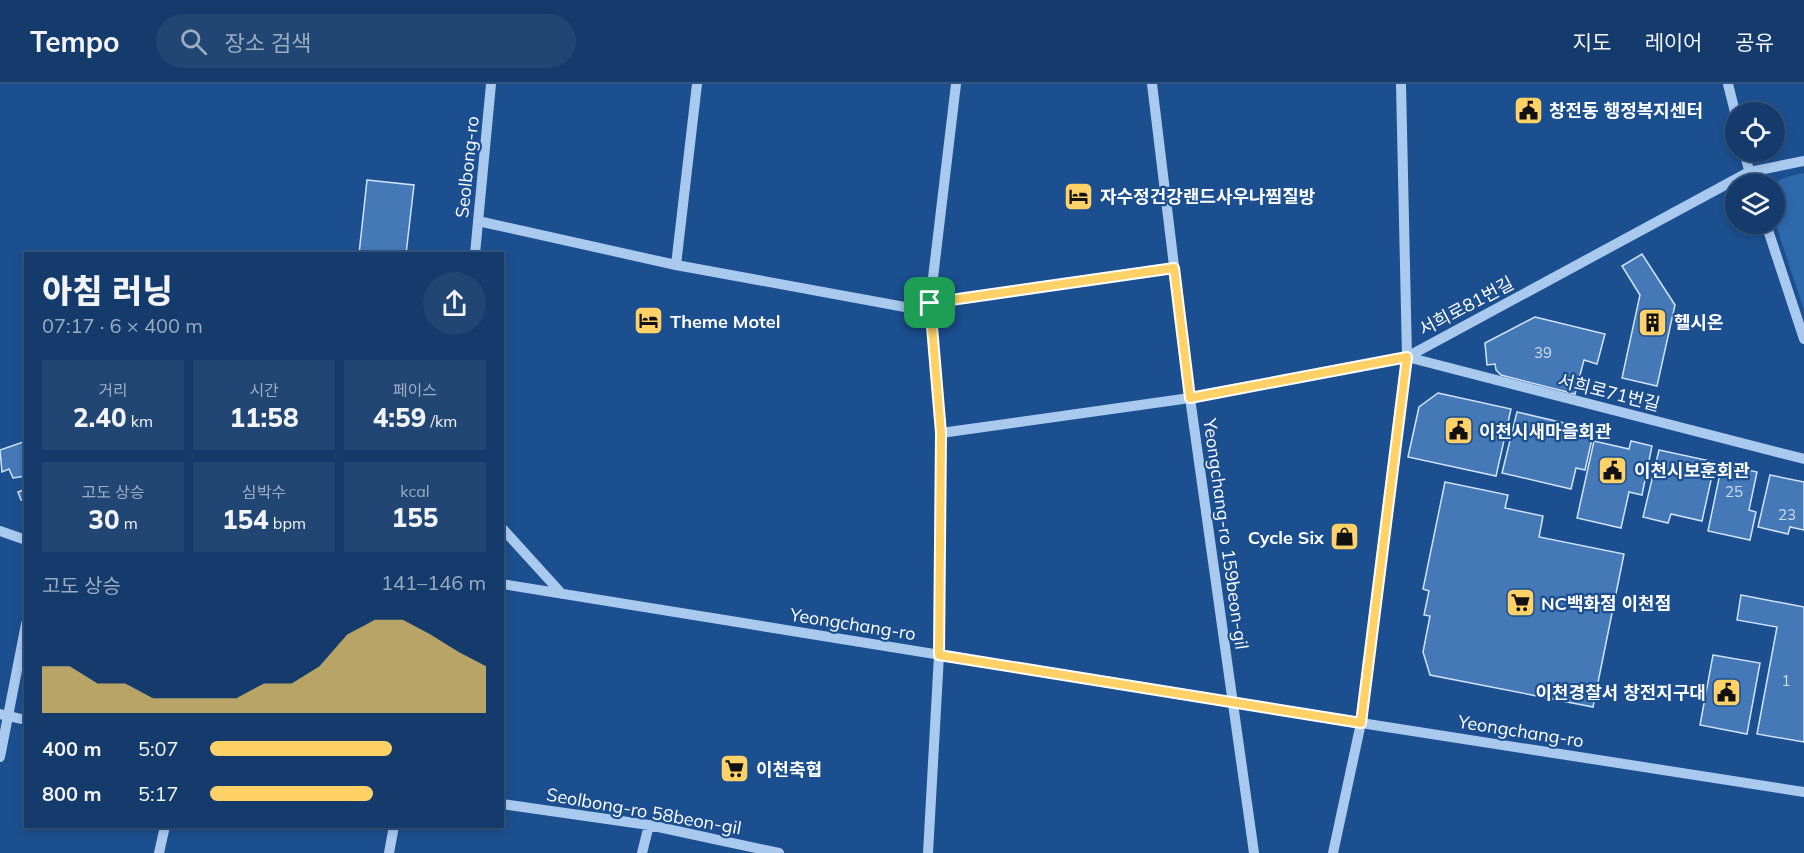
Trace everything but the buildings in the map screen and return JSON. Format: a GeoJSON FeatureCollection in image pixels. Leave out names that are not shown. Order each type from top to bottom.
{"type":"FeatureCollection","features":[{"type":"Feature","properties":{"kind":"street","name":"Seolbong-ro"},"geometry":{"type":"LineString","coordinates":[[475,252],[491,84]]}},
{"type":"Feature","properties":{"kind":"street"},"geometry":{"type":"LineString","coordinates":[[676,265],[698,84]]}},
{"type":"Feature","properties":{"kind":"street"},"geometry":{"type":"LineString","coordinates":[[928,853],[939,655],[941,433],[931,308],[956,84]]}},
{"type":"Feature","properties":{"kind":"street","name":"Yeongchang-ro 159beon-gil"},"geometry":{"type":"LineString","coordinates":[[1152,84],[1190,398],[1234,702]]}},
{"type":"Feature","properties":{"kind":"street"},"geometry":{"type":"LineString","coordinates":[[1333,853],[1361,723],[1407,357],[1401,84]]}},
{"type":"Feature","properties":{"kind":"street"},"geometry":{"type":"LineString","coordinates":[[1728,84],[1732,102]]}},
{"type":"Feature","properties":{"kind":"street","name":"서희로81번길"},"geometry":{"type":"LineString","coordinates":[[941,433],[1190,398],[1407,357],[1749,172],[1804,161]]}},
{"type":"Feature","properties":{"kind":"street"},"geometry":{"type":"LineString","coordinates":[[1746,162],[1749,172]]}},
{"type":"Feature","properties":{"kind":"street"},"geometry":{"type":"LineString","coordinates":[[478,221],[676,265],[931,308],[1174,268]]}},
{"type":"Feature","properties":{"kind":"street"},"geometry":{"type":"LineString","coordinates":[[1769,234],[1804,339]]}},
{"type":"Feature","properties":{"kind":"street","name":"서희로71번길"},"geometry":{"type":"LineString","coordinates":[[1407,357],[1804,459]]}},
{"type":"Feature","properties":{"kind":"street"},"geometry":{"type":"LineString","coordinates":[[504,530],[562,594]]}},
{"type":"Feature","properties":{"kind":"street"},"geometry":{"type":"LineString","coordinates":[[0,531],[24,539]]}},
{"type":"Feature","properties":{"kind":"street","name":"Yeongchang-ro"},"geometry":{"type":"LineString","coordinates":[[504,584],[1804,792]]}},
{"type":"Feature","properties":{"kind":"street"},"geometry":{"type":"LineString","coordinates":[[0,757],[4,716],[24,632]]}},
{"type":"Feature","properties":{"kind":"street"},"geometry":{"type":"LineString","coordinates":[[1234,702],[1254,853]]}},
{"type":"Feature","properties":{"kind":"street"},"geometry":{"type":"LineString","coordinates":[[4,716],[24,720]]}},
{"type":"Feature","properties":{"kind":"street","name":"Seolbong-ro 58beon-gil"},"geometry":{"type":"LineString","coordinates":[[504,804],[650,825],[779,853]]}},
{"type":"Feature","properties":{"kind":"street"},"geometry":{"type":"LineString","coordinates":[[642,853],[650,825]]}},
{"type":"Feature","properties":{"kind":"street"},"geometry":{"type":"LineString","coordinates":[[159,853],[165,828]]}},
{"type":"Feature","properties":{"kind":"street"},"geometry":{"type":"LineString","coordinates":[[389,853],[394,828]]}},
{"type":"Feature","properties":{"kind":"shaded area"},"geometry":{"type":"Polygon","coordinates":[[[1804,173],[1804,310],[1779,234],[1785,234],[1785,178],[1804,173]]]}},
{"type":"Feature","properties":{"kind":"place","name":"창전동 행정복지센터"},"geometry":{"type":"Point","coordinates":[1528,110]}},
{"type":"Feature","properties":{"kind":"place","name":"자수정건강랜드사우나찜질방"},"geometry":{"type":"Point","coordinates":[1079,196]}},
{"type":"Feature","properties":{"kind":"place","name":"Theme Motel"},"geometry":{"type":"Point","coordinates":[649,321]}},
{"type":"Feature","properties":{"kind":"place","name":"헬시온"},"geometry":{"type":"Point","coordinates":[1653,322]}},
{"type":"Feature","properties":{"kind":"place","name":"이천시새마을회관"},"geometry":{"type":"Point","coordinates":[1458,431]}},
{"type":"Feature","properties":{"kind":"place","name":"이천시보훈회관"},"geometry":{"type":"Point","coordinates":[1613,470]}},
{"type":"Feature","properties":{"kind":"place","name":"Cycle Six"},"geometry":{"type":"Point","coordinates":[1345,537]}},
{"type":"Feature","properties":{"kind":"place","name":"NC백화점 이천점"},"geometry":{"type":"Point","coordinates":[1520,603]}},
{"type":"Feature","properties":{"kind":"place","name":"이천경찰서 창전지구대"},"geometry":{"type":"Point","coordinates":[1727,692]}},
{"type":"Feature","properties":{"kind":"place","name":"이천축협"},"geometry":{"type":"Point","coordinates":[735,769]}},
{"type":"Feature","properties":{"kind":"route"},"geometry":{"type":"LineString","coordinates":[[1174,268],[1190,398],[1407,357],[1361,723],[939,655],[941,433],[930,303],[1174,268]]}}]}
